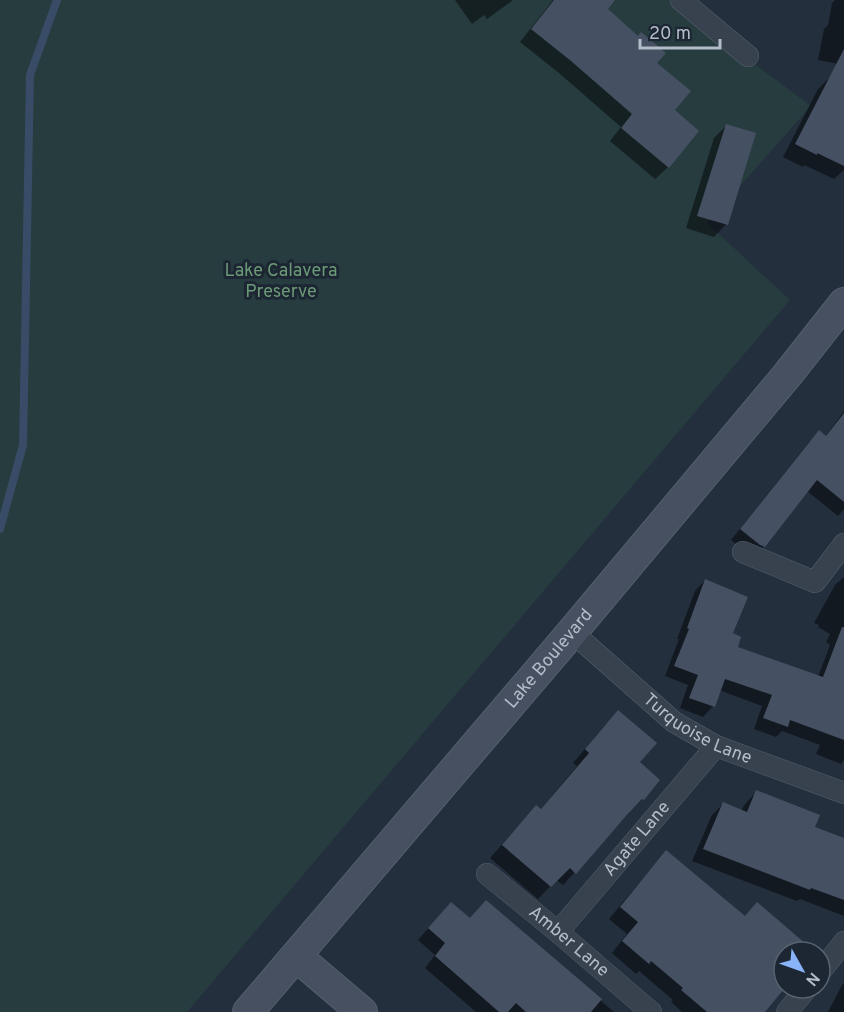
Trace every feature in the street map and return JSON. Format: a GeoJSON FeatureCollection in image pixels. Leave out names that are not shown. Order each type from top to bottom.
{"type":"FeatureCollection","features":[{"type":"Feature","properties":{"kind":"main road","name":"Lake Boulevard"},"geometry":{"type":"LineString","coordinates":[[248,1012],[572,633],[788,374],[844,303]]}},
{"type":"Feature","properties":{"kind":"main road"},"geometry":{"type":"LineString","coordinates":[[296,956],[362,1012]]}},
{"type":"Feature","properties":{"kind":"street"},"geometry":{"type":"LineString","coordinates":[[681,0],[748,56]]}},
{"type":"Feature","properties":{"kind":"street"},"geometry":{"type":"LineString","coordinates":[[743,552],[815,582],[844,545]]}},
{"type":"Feature","properties":{"kind":"street","name":"Turquoise Lane"},"geometry":{"type":"LineString","coordinates":[[572,633],[674,722],[716,746],[844,793]]}},
{"type":"Feature","properties":{"kind":"street","name":"Agate Lane"},"geometry":{"type":"LineString","coordinates":[[558,932],[716,746]]}},
{"type":"Feature","properties":{"kind":"street","name":"Amber Lane"},"geometry":{"type":"LineString","coordinates":[[487,874],[651,1012]]}},
{"type":"Feature","properties":{"kind":"street"},"geometry":{"type":"LineString","coordinates":[[832,957],[844,942]]}},
{"type":"Feature","properties":{"kind":"street"},"geometry":{"type":"LineString","coordinates":[[787,1012],[797,1000]]}},
{"type":"Feature","properties":{"kind":"green space","name":"Lake Calavera Preserve"},"geometry":{"type":"Polygon","coordinates":[[[0,0],[669,0],[811,106],[707,223],[790,300],[187,1012],[0,1012],[0,0]]]}},
{"type":"Feature","properties":{"kind":"building"},"geometry":{"type":"Polygon","coordinates":[[[554,0],[615,0],[608,9],[638,36],[641,32],[666,53],[657,63],[691,91],[675,110],[699,131],[669,168],[621,128],[632,114],[531,29],[554,0]]]}},
{"type":"Feature","properties":{"kind":"building"},"geometry":{"type":"Polygon","coordinates":[[[844,49],[844,166],[795,144],[844,49]]]}},
{"type":"Feature","properties":{"kind":"building"},"geometry":{"type":"Polygon","coordinates":[[[726,124],[756,133],[728,225],[697,216],[726,124]]]}},
{"type":"Feature","properties":{"kind":"building"},"geometry":{"type":"Polygon","coordinates":[[[844,413],[844,502],[817,480],[765,547],[760,545],[740,529],[819,430],[826,436],[844,413]]]}},
{"type":"Feature","properties":{"kind":"building"},"geometry":{"type":"Polygon","coordinates":[[[705,579],[748,597],[733,633],[741,637],[738,647],[823,677],[842,627],[844,627],[844,740],[790,720],[788,727],[763,718],[772,695],[725,679],[715,707],[689,698],[698,675],[674,666],[705,579]]]}},
{"type":"Feature","properties":{"kind":"building"},"geometry":{"type":"Polygon","coordinates":[[[618,710],[657,743],[640,762],[660,780],[576,874],[570,868],[551,887],[502,845],[536,805],[541,809],[589,753],[585,749],[618,710]]]}},
{"type":"Feature","properties":{"kind":"building"},"geometry":{"type":"Polygon","coordinates":[[[756,790],[820,815],[815,827],[844,838],[844,900],[811,888],[810,890],[703,849],[723,802],[747,812],[756,790]]]}},
{"type":"Feature","properties":{"kind":"building"},"geometry":{"type":"Polygon","coordinates":[[[666,850],[745,916],[757,902],[801,940],[772,940],[772,1000],[775,1000],[765,1012],[707,1012],[651,961],[649,964],[622,941],[638,922],[620,907],[666,850]]]}},
{"type":"Feature","properties":{"kind":"building"},"geometry":{"type":"Polygon","coordinates":[[[486,900],[602,999],[591,1012],[526,1012],[516,1003],[508,1012],[499,1012],[435,956],[445,943],[428,928],[451,902],[470,918],[486,900]]]}},
{"type":"Feature","properties":{"kind":"waterway"},"geometry":{"type":"LineString","coordinates":[[0,529],[23,445],[30,75],[57,0]]}}]}
